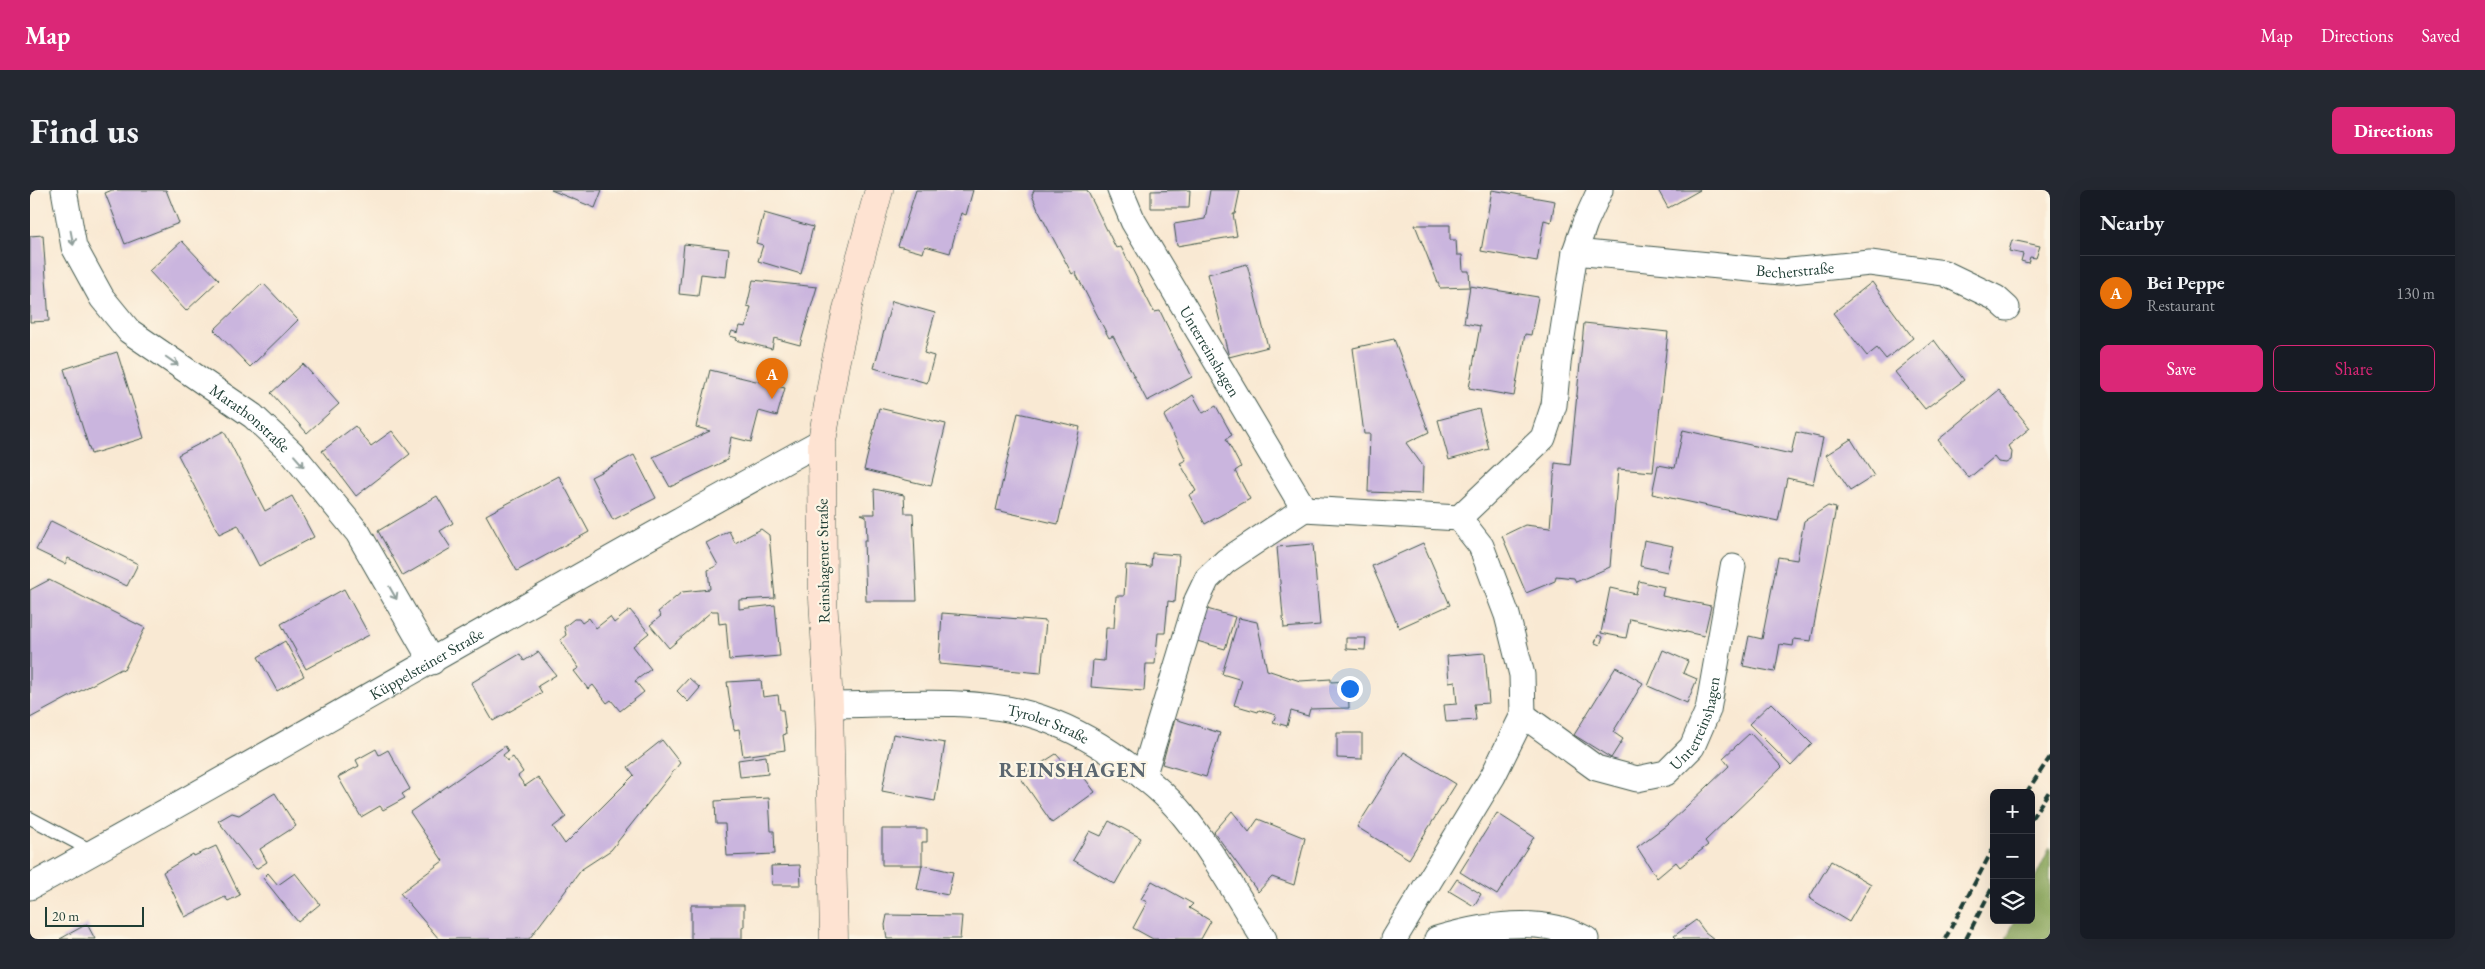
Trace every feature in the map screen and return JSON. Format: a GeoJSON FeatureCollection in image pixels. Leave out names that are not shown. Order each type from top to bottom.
{"type":"FeatureCollection","features":[{"type":"Feature","properties":{"kind":"main road","name":"Reinshagener Straße"},"geometry":{"type":"LineString","coordinates":[[834,939],[829,705],[823,598],[822,441],[835,364],[851,292],[879,190]]}},
{"type":"Feature","properties":{"kind":"street","name":"Marathonstraße"},"geometry":{"type":"LineString","coordinates":[[64,190],[74,247],[102,298],[129,331],[253,416],[292,453],[358,533],[432,662]]}},
{"type":"Feature","properties":{"kind":"street","name":"Unterreinshagen"},"geometry":{"type":"LineString","coordinates":[[1120,190],[1133,221],[1304,510]]}},
{"type":"Feature","properties":{"kind":"street"},"geometry":{"type":"LineString","coordinates":[[1143,776],[1197,600],[1207,579],[1226,561],[1304,510],[1459,518],[1543,438],[1554,405],[1558,363],[1575,252],[1584,223],[1600,190]]}},
{"type":"Feature","properties":{"kind":"street","name":"Becherstraße"},"geometry":{"type":"LineString","coordinates":[[1575,252],[1781,272],[1870,263],[1944,273],[1996,298],[2007,308]]}},
{"type":"Feature","properties":{"kind":"street","name":"Küppelsteiner Straße"},"geometry":{"type":"LineString","coordinates":[[30,887],[432,662],[671,523],[822,441]]}},
{"type":"Feature","properties":{"kind":"street"},"geometry":{"type":"LineString","coordinates":[[1394,939],[1493,776],[1523,715],[1522,675],[1508,614],[1481,546],[1459,518]]}},
{"type":"Feature","properties":{"kind":"street","name":"Unterreinshagen"},"geometry":{"type":"LineString","coordinates":[[1523,715],[1596,768],[1637,779],[1666,773],[1692,747],[1708,710],[1733,567]]}},
{"type":"Feature","properties":{"kind":"street","name":"Tyroler Straße"},"geometry":{"type":"LineString","coordinates":[[829,705],[956,705],[988,707],[1029,714],[1071,730],[1143,776],[1183,815],[1225,875],[1264,939]]}},
{"type":"Feature","properties":{"kind":"street"},"geometry":{"type":"LineString","coordinates":[[1437,939],[1471,930],[1528,925],[1561,929],[1586,939]]}},
{"type":"Feature","properties":{"kind":"lane"},"geometry":{"type":"LineString","coordinates":[[30,818],[94,852]]}},
{"type":"Feature","properties":{"kind":"green space"},"geometry":{"type":"Polygon","coordinates":[[[2050,848],[2050,939],[2006,939],[2013,924],[2035,924],[2035,879],[2050,848]]]}},
{"type":"Feature","properties":{"kind":"building"},"geometry":{"type":"Polygon","coordinates":[[[112,190],[166,190],[179,223],[125,244],[105,193],[112,190]]]}},
{"type":"Feature","properties":{"kind":"building"},"geometry":{"type":"Polygon","coordinates":[[[551,190],[602,190],[595,208],[551,190]]]}},
{"type":"Feature","properties":{"kind":"building"},"geometry":{"type":"Polygon","coordinates":[[[916,190],[973,190],[966,215],[961,213],[950,253],[925,246],[923,253],[898,246],[916,190]]]}},
{"type":"Feature","properties":{"kind":"building"},"geometry":{"type":"Polygon","coordinates":[[[1034,190],[1087,190],[1116,248],[1121,247],[1154,312],[1160,311],[1192,377],[1147,401],[1113,336],[1109,338],[1075,272],[1072,274],[1038,210],[1032,195],[1034,190]]]}},
{"type":"Feature","properties":{"kind":"building"},"geometry":{"type":"Polygon","coordinates":[[[1190,190],[1189,208],[1151,208],[1151,191],[1190,190]]]}},
{"type":"Feature","properties":{"kind":"building"},"geometry":{"type":"Polygon","coordinates":[[[1210,190],[1240,190],[1235,214],[1233,214],[1237,236],[1177,246],[1174,224],[1205,219],[1210,190]]]}},
{"type":"Feature","properties":{"kind":"building"},"geometry":{"type":"Polygon","coordinates":[[[1492,190],[1555,201],[1551,222],[1544,220],[1537,261],[1481,251],[1492,190]]]}},
{"type":"Feature","properties":{"kind":"building"},"geometry":{"type":"Polygon","coordinates":[[[1658,190],[1700,190],[1668,208],[1658,190]]]}},
{"type":"Feature","properties":{"kind":"building"},"geometry":{"type":"Polygon","coordinates":[[[764,213],[813,227],[801,274],[758,261],[763,245],[756,243],[764,213]]]}},
{"type":"Feature","properties":{"kind":"building"},"geometry":{"type":"Polygon","coordinates":[[[1415,225],[1450,225],[1450,240],[1456,240],[1457,255],[1462,255],[1463,271],[1469,271],[1470,287],[1440,288],[1415,225]]]}},
{"type":"Feature","properties":{"kind":"building"},"geometry":{"type":"Polygon","coordinates":[[[43,235],[49,321],[30,322],[30,236],[43,235]]]}},
{"type":"Feature","properties":{"kind":"building"},"geometry":{"type":"Polygon","coordinates":[[[2012,240],[2040,246],[2036,258],[2030,257],[2028,263],[2021,261],[2023,254],[2009,251],[2012,240]]]}},
{"type":"Feature","properties":{"kind":"building"},"geometry":{"type":"Polygon","coordinates":[[[182,241],[219,280],[186,311],[149,271],[182,241]]]}},
{"type":"Feature","properties":{"kind":"building"},"geometry":{"type":"Polygon","coordinates":[[[684,244],[729,249],[726,277],[701,274],[698,296],[679,294],[684,244]]]}},
{"type":"Feature","properties":{"kind":"building"},"geometry":{"type":"Polygon","coordinates":[[[1247,264],[1268,347],[1229,357],[1208,274],[1247,264]]]}},
{"type":"Feature","properties":{"kind":"building"},"geometry":{"type":"Polygon","coordinates":[[[753,280],[817,287],[800,345],[774,338],[772,349],[736,340],[737,338],[730,336],[732,331],[738,333],[740,326],[746,327],[751,307],[747,306],[753,280]]]}},
{"type":"Feature","properties":{"kind":"building"},"geometry":{"type":"Polygon","coordinates":[[[1872,282],[1913,338],[1886,359],[1877,348],[1867,356],[1833,313],[1872,282]]]}},
{"type":"Feature","properties":{"kind":"building"},"geometry":{"type":"Polygon","coordinates":[[[263,283],[298,320],[250,367],[214,330],[263,283]]]}},
{"type":"Feature","properties":{"kind":"building"},"geometry":{"type":"Polygon","coordinates":[[[1470,286],[1538,297],[1531,335],[1525,334],[1514,396],[1469,388],[1480,326],[1464,323],[1470,286]]]}},
{"type":"Feature","properties":{"kind":"building"},"geometry":{"type":"Polygon","coordinates":[[[892,301],[935,313],[924,353],[934,356],[927,383],[874,368],[892,301]]]}},
{"type":"Feature","properties":{"kind":"building"},"geometry":{"type":"Polygon","coordinates":[[[1584,323],[1668,332],[1653,472],[1618,469],[1610,567],[1576,582],[1574,578],[1556,576],[1555,581],[1526,593],[1502,536],[1525,525],[1550,528],[1555,463],[1570,465],[1584,323]]]}},
{"type":"Feature","properties":{"kind":"building"},"geometry":{"type":"Polygon","coordinates":[[[1394,339],[1429,432],[1406,443],[1423,466],[1422,494],[1368,492],[1370,434],[1364,434],[1353,348],[1394,339]]]}},
{"type":"Feature","properties":{"kind":"building"},"geometry":{"type":"Polygon","coordinates":[[[1934,340],[1964,380],[1925,409],[1895,372],[1934,340]]]}},
{"type":"Feature","properties":{"kind":"building"},"geometry":{"type":"Polygon","coordinates":[[[117,352],[144,438],[91,454],[64,369],[117,352]]]}},
{"type":"Feature","properties":{"kind":"building"},"geometry":{"type":"Polygon","coordinates":[[[303,364],[339,404],[307,433],[271,393],[303,364]]]}},
{"type":"Feature","properties":{"kind":"building"},"geometry":{"type":"Polygon","coordinates":[[[710,370],[785,388],[777,416],[759,411],[751,442],[731,437],[727,460],[670,487],[653,457],[710,431],[696,427],[710,370]]]}},
{"type":"Feature","properties":{"kind":"building"},"geometry":{"type":"Polygon","coordinates":[[[1999,390],[2030,428],[2008,446],[2012,452],[2011,460],[2006,463],[1998,462],[1994,457],[1969,478],[1938,440],[1999,390]]]}},
{"type":"Feature","properties":{"kind":"building"},"geometry":{"type":"Polygon","coordinates":[[[1193,395],[1203,413],[1216,406],[1232,435],[1226,439],[1241,467],[1235,471],[1250,499],[1205,524],[1189,495],[1196,491],[1180,463],[1186,460],[1164,416],[1193,395]]]}},
{"type":"Feature","properties":{"kind":"building"},"geometry":{"type":"Polygon","coordinates":[[[879,408],[946,424],[931,486],[864,470],[879,408]]]}},
{"type":"Feature","properties":{"kind":"building"},"geometry":{"type":"Polygon","coordinates":[[[1479,409],[1489,449],[1449,460],[1438,420],[1479,409]]]}},
{"type":"Feature","properties":{"kind":"building"},"geometry":{"type":"Polygon","coordinates":[[[1018,413],[1080,427],[1058,524],[996,510],[1018,413]]]}},
{"type":"Feature","properties":{"kind":"building"},"geometry":{"type":"Polygon","coordinates":[[[355,426],[371,446],[392,431],[410,454],[356,496],[322,451],[355,426]]]}},
{"type":"Feature","properties":{"kind":"building"},"geometry":{"type":"Polygon","coordinates":[[[1683,430],[1791,454],[1796,432],[1823,438],[1813,484],[1787,478],[1778,521],[1652,494],[1658,465],[1675,468],[1683,430]]]}},
{"type":"Feature","properties":{"kind":"building"},"geometry":{"type":"Polygon","coordinates":[[[224,431],[265,511],[292,496],[314,537],[259,566],[238,525],[219,534],[178,455],[224,431]]]}},
{"type":"Feature","properties":{"kind":"building"},"geometry":{"type":"Polygon","coordinates":[[[1851,439],[1874,476],[1850,491],[1826,455],[1851,439]]]}},
{"type":"Feature","properties":{"kind":"building"},"geometry":{"type":"Polygon","coordinates":[[[634,455],[656,498],[613,520],[591,477],[634,455]]]}},
{"type":"Feature","properties":{"kind":"building"},"geometry":{"type":"Polygon","coordinates":[[[559,476],[589,532],[517,571],[486,515],[559,476]]]}},
{"type":"Feature","properties":{"kind":"building"},"geometry":{"type":"Polygon","coordinates":[[[874,489],[904,495],[905,513],[913,513],[917,601],[866,601],[864,540],[867,540],[866,516],[861,514],[875,514],[874,489]]]}},
{"type":"Feature","properties":{"kind":"building"},"geometry":{"type":"Polygon","coordinates":[[[437,496],[453,523],[440,531],[451,548],[403,576],[378,531],[437,496]]]}},
{"type":"Feature","properties":{"kind":"building"},"geometry":{"type":"Polygon","coordinates":[[[1828,506],[1836,508],[1811,641],[1794,639],[1793,646],[1780,644],[1775,672],[1743,666],[1749,636],[1762,639],[1778,557],[1797,560],[1804,521],[1828,506]]]}},
{"type":"Feature","properties":{"kind":"building"},"geometry":{"type":"Polygon","coordinates":[[[51,521],[138,564],[127,586],[68,558],[65,564],[36,550],[51,521]]]}},
{"type":"Feature","properties":{"kind":"building"},"geometry":{"type":"Polygon","coordinates":[[[761,529],[769,535],[775,598],[739,600],[739,609],[775,605],[780,656],[729,660],[726,623],[719,624],[718,611],[712,611],[669,648],[650,625],[661,616],[658,612],[682,592],[710,589],[708,570],[718,565],[706,543],[729,531],[735,543],[761,529]]]}},
{"type":"Feature","properties":{"kind":"building"},"geometry":{"type":"Polygon","coordinates":[[[1644,540],[1673,546],[1667,572],[1640,566],[1644,540]]]}},
{"type":"Feature","properties":{"kind":"building"},"geometry":{"type":"Polygon","coordinates":[[[1423,543],[1450,605],[1399,628],[1372,566],[1423,543]]]}},
{"type":"Feature","properties":{"kind":"building"},"geometry":{"type":"Polygon","coordinates":[[[1313,544],[1320,625],[1284,628],[1277,547],[1313,544]]]}},
{"type":"Feature","properties":{"kind":"building"},"geometry":{"type":"Polygon","coordinates":[[[1152,553],[1179,555],[1175,602],[1168,601],[1165,633],[1158,633],[1155,664],[1146,664],[1144,691],[1091,687],[1093,660],[1104,661],[1106,628],[1114,628],[1116,596],[1124,596],[1126,565],[1151,567],[1152,553]]]}},
{"type":"Feature","properties":{"kind":"building"},"geometry":{"type":"Polygon","coordinates":[[[49,580],[145,628],[124,670],[121,669],[30,718],[30,590],[49,580]]]}},
{"type":"Feature","properties":{"kind":"building"},"geometry":{"type":"Polygon","coordinates":[[[1639,581],[1664,587],[1662,596],[1711,606],[1704,636],[1630,619],[1626,638],[1601,633],[1610,588],[1636,594],[1639,581]]]}},
{"type":"Feature","properties":{"kind":"building"},"geometry":{"type":"Polygon","coordinates":[[[344,589],[369,635],[306,669],[281,624],[344,589]]]}},
{"type":"Feature","properties":{"kind":"building"},"geometry":{"type":"Polygon","coordinates":[[[1207,609],[1235,617],[1225,649],[1197,641],[1207,609]]]}},
{"type":"Feature","properties":{"kind":"building"},"geometry":{"type":"Polygon","coordinates":[[[630,610],[649,633],[633,646],[651,669],[635,681],[644,692],[620,711],[611,700],[607,703],[593,685],[588,689],[574,671],[579,668],[560,640],[566,635],[564,627],[574,619],[579,619],[582,623],[589,618],[596,628],[610,617],[614,623],[630,610]]]}},
{"type":"Feature","properties":{"kind":"building"},"geometry":{"type":"Polygon","coordinates":[[[942,613],[1046,621],[1041,673],[939,664],[942,613]]]}},
{"type":"Feature","properties":{"kind":"building"},"geometry":{"type":"Polygon","coordinates":[[[1239,618],[1257,622],[1267,670],[1300,681],[1331,679],[1331,682],[1348,681],[1349,708],[1310,709],[1308,716],[1291,711],[1287,726],[1273,722],[1276,715],[1234,705],[1242,680],[1222,674],[1239,618]]]}},
{"type":"Feature","properties":{"kind":"building"},"geometry":{"type":"Polygon","coordinates":[[[1598,635],[1603,637],[1600,645],[1595,643],[1598,635]]]}},
{"type":"Feature","properties":{"kind":"building"},"geometry":{"type":"Polygon","coordinates":[[[1346,638],[1366,638],[1365,650],[1346,649],[1346,638]]]}},
{"type":"Feature","properties":{"kind":"building"},"geometry":{"type":"Polygon","coordinates":[[[285,641],[304,676],[277,691],[258,657],[285,641]]]}},
{"type":"Feature","properties":{"kind":"building"},"geometry":{"type":"Polygon","coordinates":[[[1663,650],[1688,661],[1683,673],[1697,679],[1687,703],[1648,686],[1663,650]]]}},
{"type":"Feature","properties":{"kind":"building"},"geometry":{"type":"Polygon","coordinates":[[[538,652],[556,675],[538,686],[542,693],[493,721],[471,683],[520,654],[524,661],[538,652]]]}},
{"type":"Feature","properties":{"kind":"building"},"geometry":{"type":"Polygon","coordinates":[[[1485,653],[1489,703],[1474,704],[1476,720],[1446,722],[1444,705],[1457,704],[1455,681],[1449,682],[1447,656],[1485,653]]]}},
{"type":"Feature","properties":{"kind":"building"},"geometry":{"type":"Polygon","coordinates":[[[1616,667],[1643,683],[1613,732],[1623,739],[1611,758],[1574,735],[1616,667]]]}},
{"type":"Feature","properties":{"kind":"building"},"geometry":{"type":"Polygon","coordinates":[[[689,678],[700,688],[688,702],[677,691],[689,678]]]}},
{"type":"Feature","properties":{"kind":"building"},"geometry":{"type":"Polygon","coordinates":[[[761,680],[763,697],[778,695],[780,710],[783,710],[786,734],[783,735],[785,750],[743,756],[739,729],[734,730],[727,682],[761,680]]]}},
{"type":"Feature","properties":{"kind":"building"},"geometry":{"type":"Polygon","coordinates":[[[1771,703],[1812,744],[1791,766],[1749,724],[1771,703]]]}},
{"type":"Feature","properties":{"kind":"building"},"geometry":{"type":"Polygon","coordinates":[[[1175,719],[1220,733],[1206,777],[1162,764],[1175,719]]]}},
{"type":"Feature","properties":{"kind":"building"},"geometry":{"type":"Polygon","coordinates":[[[1337,733],[1362,733],[1362,759],[1337,758],[1337,733]]]}},
{"type":"Feature","properties":{"kind":"building"},"geometry":{"type":"Polygon","coordinates":[[[1750,733],[1782,767],[1705,841],[1708,845],[1680,867],[1676,862],[1657,878],[1637,847],[1667,825],[1729,766],[1723,758],[1750,733]]]}},
{"type":"Feature","properties":{"kind":"building"},"geometry":{"type":"Polygon","coordinates":[[[893,734],[945,743],[935,801],[882,791],[893,734]]]}},
{"type":"Feature","properties":{"kind":"building"},"geometry":{"type":"Polygon","coordinates":[[[662,740],[680,763],[611,850],[582,869],[529,939],[439,939],[400,893],[443,861],[410,812],[505,746],[508,751],[503,755],[507,761],[513,757],[523,772],[518,776],[525,786],[538,777],[566,817],[553,827],[565,844],[634,775],[628,767],[662,740]]]}},
{"type":"Feature","properties":{"kind":"building"},"geometry":{"type":"Polygon","coordinates":[[[376,749],[379,755],[388,750],[410,789],[402,794],[405,798],[383,810],[380,806],[361,817],[338,777],[359,766],[356,760],[376,749]]]}},
{"type":"Feature","properties":{"kind":"building"},"geometry":{"type":"Polygon","coordinates":[[[1404,752],[1456,784],[1409,859],[1357,827],[1404,752]]]}},
{"type":"Feature","properties":{"kind":"building"},"geometry":{"type":"Polygon","coordinates":[[[1056,754],[1065,764],[1071,760],[1095,792],[1052,823],[1020,777],[1056,754]]]}},
{"type":"Feature","properties":{"kind":"building"},"geometry":{"type":"Polygon","coordinates":[[[766,756],[768,774],[740,777],[738,760],[766,756]]]}},
{"type":"Feature","properties":{"kind":"building"},"geometry":{"type":"Polygon","coordinates":[[[275,793],[296,826],[260,849],[267,862],[256,869],[218,821],[232,813],[239,815],[275,793]]]}},
{"type":"Feature","properties":{"kind":"building"},"geometry":{"type":"Polygon","coordinates":[[[769,798],[771,831],[774,831],[775,854],[727,856],[725,824],[716,824],[715,801],[769,798]]]}},
{"type":"Feature","properties":{"kind":"building"},"geometry":{"type":"Polygon","coordinates":[[[1232,811],[1249,832],[1258,819],[1305,838],[1294,885],[1272,877],[1258,892],[1214,832],[1232,811]]]}},
{"type":"Feature","properties":{"kind":"building"},"geometry":{"type":"Polygon","coordinates":[[[1497,813],[1534,837],[1497,895],[1460,872],[1497,813]]]}},
{"type":"Feature","properties":{"kind":"building"},"geometry":{"type":"Polygon","coordinates":[[[1109,821],[1141,838],[1115,884],[1073,860],[1090,831],[1101,836],[1109,821]]]}},
{"type":"Feature","properties":{"kind":"building"},"geometry":{"type":"Polygon","coordinates":[[[882,829],[927,829],[927,842],[922,842],[922,865],[882,865],[882,829]]]}},
{"type":"Feature","properties":{"kind":"building"},"geometry":{"type":"Polygon","coordinates":[[[216,846],[240,895],[228,901],[225,897],[185,917],[163,872],[193,854],[194,856],[216,846]]]}},
{"type":"Feature","properties":{"kind":"building"},"geometry":{"type":"Polygon","coordinates":[[[1831,861],[1871,884],[1849,922],[1809,898],[1831,861]]]}},
{"type":"Feature","properties":{"kind":"building"},"geometry":{"type":"Polygon","coordinates":[[[800,865],[801,885],[772,885],[771,866],[800,865]]]}},
{"type":"Feature","properties":{"kind":"building"},"geometry":{"type":"Polygon","coordinates":[[[922,865],[953,872],[948,895],[917,889],[922,865]]]}},
{"type":"Feature","properties":{"kind":"building"},"geometry":{"type":"Polygon","coordinates":[[[268,873],[278,885],[295,873],[320,904],[298,922],[263,878],[268,873]]]}},
{"type":"Feature","properties":{"kind":"building"},"geometry":{"type":"Polygon","coordinates":[[[1457,879],[1481,894],[1474,906],[1449,891],[1457,879]]]}},
{"type":"Feature","properties":{"kind":"building"},"geometry":{"type":"Polygon","coordinates":[[[1152,881],[1193,904],[1189,908],[1211,921],[1201,939],[1153,939],[1133,928],[1147,902],[1141,899],[1152,881]]]}},
{"type":"Feature","properties":{"kind":"building"},"geometry":{"type":"Polygon","coordinates":[[[691,905],[744,905],[742,939],[691,939],[691,905]]]}},
{"type":"Feature","properties":{"kind":"building"},"geometry":{"type":"Polygon","coordinates":[[[887,915],[962,916],[960,939],[887,939],[885,925],[887,915]]]}},
{"type":"Feature","properties":{"kind":"building"},"geometry":{"type":"Polygon","coordinates":[[[1696,920],[1705,932],[1714,939],[1677,939],[1674,936],[1696,920]]]}},
{"type":"Feature","properties":{"kind":"building"},"geometry":{"type":"Polygon","coordinates":[[[87,924],[95,939],[60,939],[87,924]]]}},
{"type":"Feature","properties":{"kind":"railway"},"geometry":{"type":"LineString","coordinates":[[2029,789],[2050,757]]}},
{"type":"Feature","properties":{"kind":"railway"},"geometry":{"type":"LineString","coordinates":[[2035,813],[2050,790]]}},
{"type":"Feature","properties":{"kind":"railway"},"geometry":{"type":"LineString","coordinates":[[1945,939],[1990,855]]}},
{"type":"Feature","properties":{"kind":"railway"},"geometry":{"type":"LineString","coordinates":[[1966,939],[1990,892]]}},
{"type":"Feature","properties":{"kind":"place","name":"Bei Peppe"},"geometry":{"type":"Point","coordinates":[772,399]}},
{"type":"Feature","properties":{"kind":"district","name":"REINSHAGEN"},"geometry":{"type":"Point","coordinates":[1073,769]}}]}
